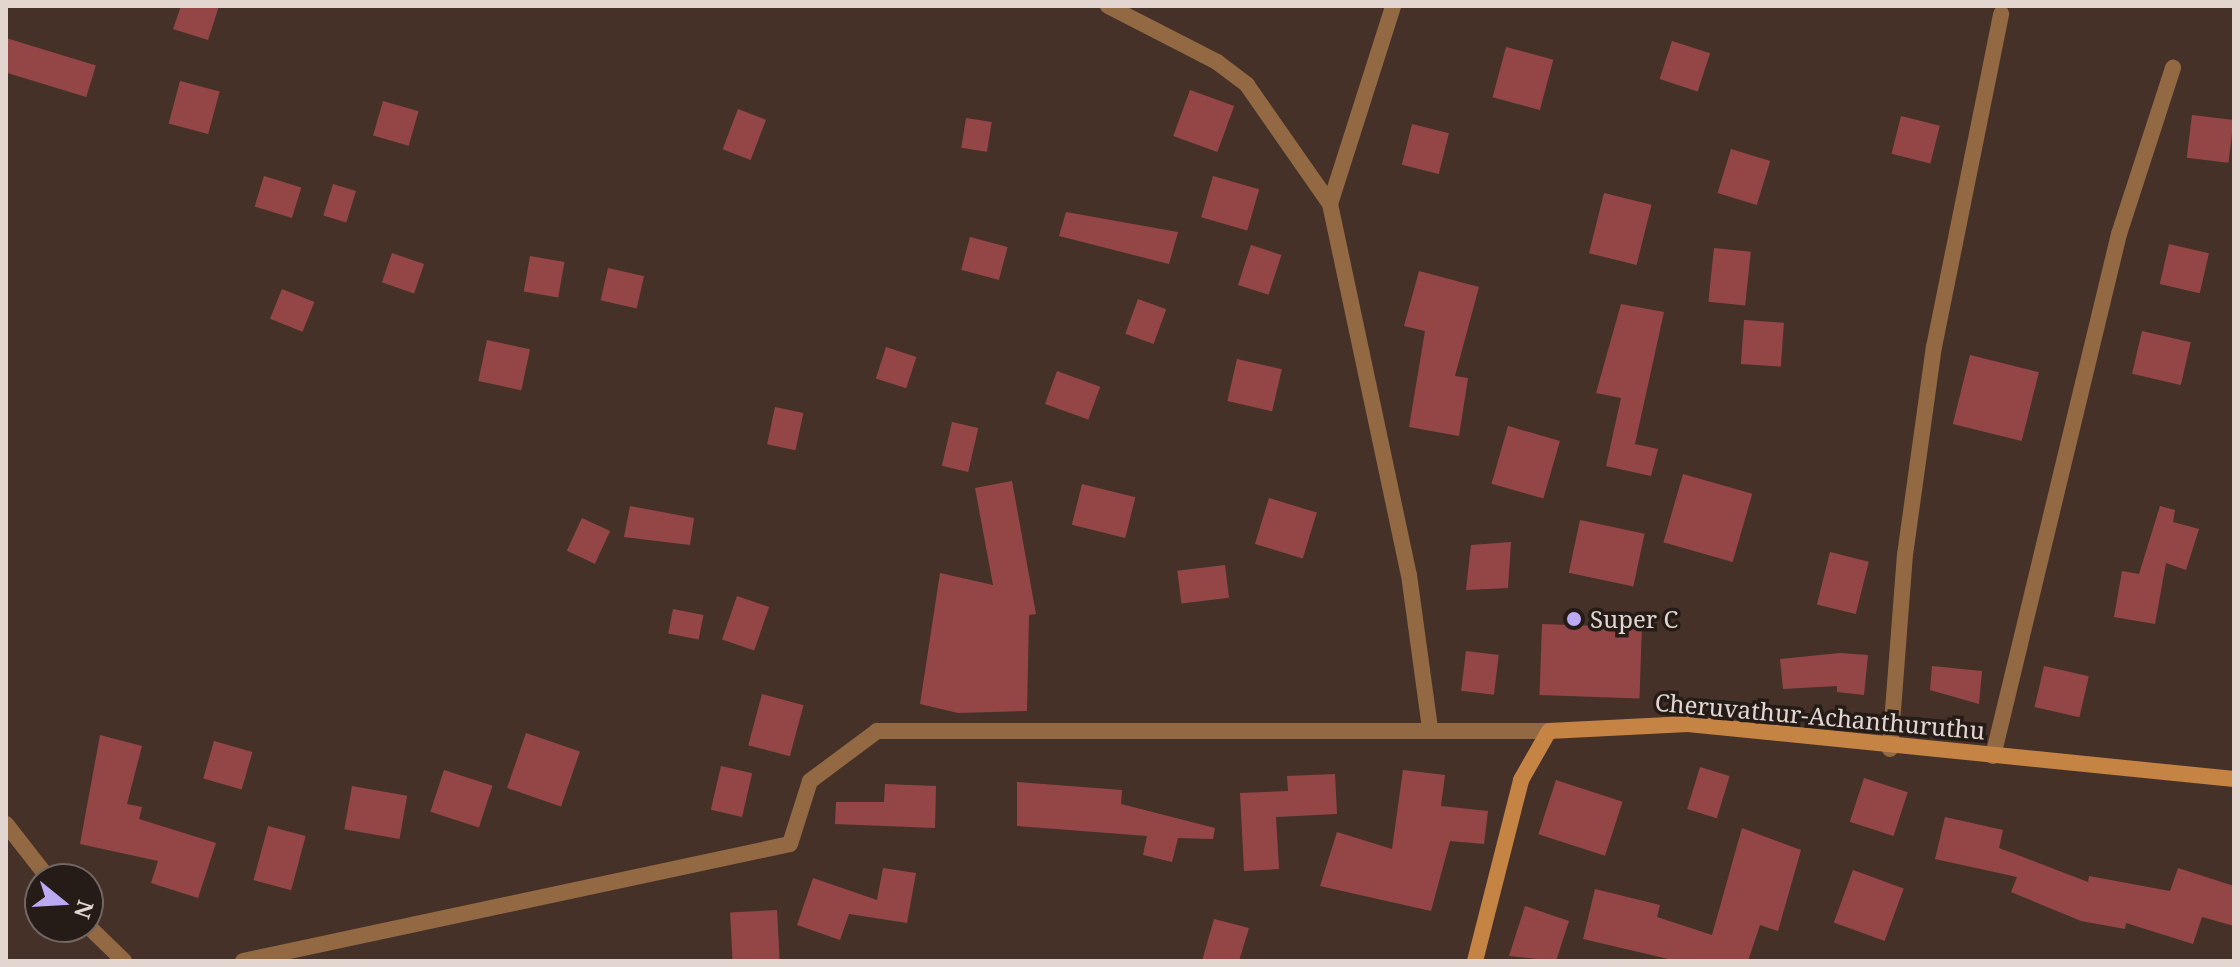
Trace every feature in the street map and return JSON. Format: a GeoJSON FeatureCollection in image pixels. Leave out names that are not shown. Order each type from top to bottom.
{"type":"FeatureCollection","features":[{"type":"Feature","properties":{"kind":"main road","name":"Cheruvathur-Achanthuruthu"},"geometry":{"type":"LineString","coordinates":[[1549,731],[1688,724],[1890,749],[2234,779]]}},
{"type":"Feature","properties":{"kind":"main road"},"geometry":{"type":"LineString","coordinates":[[1475,961],[1521,780],[1549,731]]}},
{"type":"Feature","properties":{"kind":"street"},"geometry":{"type":"LineString","coordinates":[[1108,6],[1217,62],[1247,85],[1330,204],[1409,575],[1430,729]]}},
{"type":"Feature","properties":{"kind":"street"},"geometry":{"type":"LineString","coordinates":[[1330,204],[1393,6]]}},
{"type":"Feature","properties":{"kind":"street"},"geometry":{"type":"LineString","coordinates":[[1890,749],[1905,555],[1934,347],[2001,14]]}},
{"type":"Feature","properties":{"kind":"street"},"geometry":{"type":"LineString","coordinates":[[1993,756],[2119,234],[2173,68]]}},
{"type":"Feature","properties":{"kind":"street"},"geometry":{"type":"LineString","coordinates":[[243,961],[790,844],[810,781],[877,731],[1549,731]]}},
{"type":"Feature","properties":{"kind":"street"},"geometry":{"type":"LineString","coordinates":[[6,824],[36,863]]}},
{"type":"Feature","properties":{"kind":"street"},"geometry":{"type":"LineString","coordinates":[[104,942],[124,961]]}},
{"type":"Feature","properties":{"kind":"building"},"geometry":{"type":"Polygon","coordinates":[[[181,6],[219,6],[208,40],[173,29],[181,6]]]}},
{"type":"Feature","properties":{"kind":"building"},"geometry":{"type":"Polygon","coordinates":[[[6,38],[96,65],[86,97],[6,73],[6,38]]]}},
{"type":"Feature","properties":{"kind":"building"},"geometry":{"type":"Polygon","coordinates":[[[1672,41],[1710,53],[1698,91],[1660,79],[1672,41]]]}},
{"type":"Feature","properties":{"kind":"building"},"geometry":{"type":"Polygon","coordinates":[[[1506,47],[1553,60],[1540,110],[1493,97],[1506,47]]]}},
{"type":"Feature","properties":{"kind":"building"},"geometry":{"type":"Polygon","coordinates":[[[180,81],[220,92],[208,134],[169,124],[180,81]]]}},
{"type":"Feature","properties":{"kind":"building"},"geometry":{"type":"Polygon","coordinates":[[[1190,90],[1234,106],[1217,152],[1173,136],[1190,90]]]}},
{"type":"Feature","properties":{"kind":"building"},"geometry":{"type":"Polygon","coordinates":[[[383,101],[419,111],[409,146],[373,136],[383,101]]]}},
{"type":"Feature","properties":{"kind":"building"},"geometry":{"type":"Polygon","coordinates":[[[738,109],[766,120],[751,160],[723,149],[738,109]]]}},
{"type":"Feature","properties":{"kind":"building"},"geometry":{"type":"Polygon","coordinates":[[[2192,115],[2234,120],[2228,163],[2187,158],[2192,115]]]}},
{"type":"Feature","properties":{"kind":"building"},"geometry":{"type":"Polygon","coordinates":[[[1901,116],[1940,126],[1930,164],[1892,154],[1901,116]]]}},
{"type":"Feature","properties":{"kind":"building"},"geometry":{"type":"Polygon","coordinates":[[[966,118],[992,122],[987,152],[961,148],[966,118]]]}},
{"type":"Feature","properties":{"kind":"building"},"geometry":{"type":"Polygon","coordinates":[[[1412,124],[1449,133],[1439,174],[1402,165],[1412,124]]]}},
{"type":"Feature","properties":{"kind":"building"},"geometry":{"type":"Polygon","coordinates":[[[1731,149],[1770,161],[1757,205],[1718,193],[1731,149]]]}},
{"type":"Feature","properties":{"kind":"building"},"geometry":{"type":"Polygon","coordinates":[[[264,176],[301,187],[292,218],[255,207],[264,176]]]}},
{"type":"Feature","properties":{"kind":"building"},"geometry":{"type":"Polygon","coordinates":[[[1213,176],[1259,189],[1247,231],[1201,217],[1213,176]]]}},
{"type":"Feature","properties":{"kind":"building"},"geometry":{"type":"Polygon","coordinates":[[[333,184],[356,191],[346,223],[323,216],[333,184]]]}},
{"type":"Feature","properties":{"kind":"building"},"geometry":{"type":"Polygon","coordinates":[[[1604,193],[1652,205],[1637,265],[1589,253],[1604,193]]]}},
{"type":"Feature","properties":{"kind":"building"},"geometry":{"type":"Polygon","coordinates":[[[1066,212],[1178,232],[1169,264],[1059,236],[1066,212]]]}},
{"type":"Feature","properties":{"kind":"building"},"geometry":{"type":"Polygon","coordinates":[[[970,237],[1008,247],[999,280],[961,270],[970,237]]]}},
{"type":"Feature","properties":{"kind":"building"},"geometry":{"type":"Polygon","coordinates":[[[2169,244],[2209,253],[2200,293],[2160,284],[2169,244]]]}},
{"type":"Feature","properties":{"kind":"building"},"geometry":{"type":"Polygon","coordinates":[[[1251,245],[1281,255],[1268,295],[1238,285],[1251,245]]]}},
{"type":"Feature","properties":{"kind":"building"},"geometry":{"type":"Polygon","coordinates":[[[1714,248],[1751,252],[1745,306],[1708,302],[1714,248]]]}},
{"type":"Feature","properties":{"kind":"building"},"geometry":{"type":"Polygon","coordinates":[[[392,253],[424,264],[414,293],[382,282],[392,253]]]}},
{"type":"Feature","properties":{"kind":"building"},"geometry":{"type":"Polygon","coordinates":[[[530,256],[564,262],[558,298],[524,291],[530,256]]]}},
{"type":"Feature","properties":{"kind":"building"},"geometry":{"type":"Polygon","coordinates":[[[608,268],[644,276],[637,308],[601,300],[608,268]]]}},
{"type":"Feature","properties":{"kind":"building"},"geometry":{"type":"Polygon","coordinates":[[[1419,271],[1479,287],[1455,376],[1468,378],[1459,436],[1409,427],[1425,331],[1404,326],[1419,271]]]}},
{"type":"Feature","properties":{"kind":"building"},"geometry":{"type":"Polygon","coordinates":[[[282,289],[314,302],[302,332],[270,319],[282,289]]]}},
{"type":"Feature","properties":{"kind":"building"},"geometry":{"type":"Polygon","coordinates":[[[1138,299],[1166,309],[1154,344],[1125,334],[1138,299]]]}},
{"type":"Feature","properties":{"kind":"building"},"geometry":{"type":"Polygon","coordinates":[[[1621,304],[1664,312],[1635,444],[1658,449],[1651,476],[1606,466],[1621,398],[1596,393],[1621,304]]]}},
{"type":"Feature","properties":{"kind":"building"},"geometry":{"type":"Polygon","coordinates":[[[1744,320],[1784,323],[1781,367],[1741,364],[1744,320]]]}},
{"type":"Feature","properties":{"kind":"building"},"geometry":{"type":"Polygon","coordinates":[[[2142,331],[2191,342],[2181,385],[2132,374],[2142,331]]]}},
{"type":"Feature","properties":{"kind":"building"},"geometry":{"type":"Polygon","coordinates":[[[487,340],[530,349],[521,390],[478,381],[487,340]]]}},
{"type":"Feature","properties":{"kind":"building"},"geometry":{"type":"Polygon","coordinates":[[[886,347],[916,357],[906,388],[876,378],[886,347]]]}},
{"type":"Feature","properties":{"kind":"building"},"geometry":{"type":"Polygon","coordinates":[[[1970,355],[2039,372],[2022,441],[1953,424],[1970,355]]]}},
{"type":"Feature","properties":{"kind":"building"},"geometry":{"type":"Polygon","coordinates":[[[1237,359],[1282,369],[1272,411],[1227,401],[1237,359]]]}},
{"type":"Feature","properties":{"kind":"building"},"geometry":{"type":"Polygon","coordinates":[[[1057,371],[1100,387],[1088,420],[1045,404],[1057,371]]]}},
{"type":"Feature","properties":{"kind":"building"},"geometry":{"type":"Polygon","coordinates":[[[775,407],[803,413],[795,450],[767,444],[775,407]]]}},
{"type":"Feature","properties":{"kind":"building"},"geometry":{"type":"Polygon","coordinates":[[[952,422],[978,428],[968,472],[942,466],[952,422]]]}},
{"type":"Feature","properties":{"kind":"building"},"geometry":{"type":"Polygon","coordinates":[[[1508,426],[1560,441],[1543,499],[1491,484],[1508,426]]]}},
{"type":"Feature","properties":{"kind":"building"},"geometry":{"type":"Polygon","coordinates":[[[1683,474],[1752,494],[1733,562],[1663,542],[1683,474]]]}},
{"type":"Feature","properties":{"kind":"building"},"geometry":{"type":"Polygon","coordinates":[[[1012,481],[1036,614],[1029,615],[1027,711],[958,713],[920,704],[940,573],[993,585],[975,488],[1012,481]]]}},
{"type":"Feature","properties":{"kind":"building"},"geometry":{"type":"Polygon","coordinates":[[[1082,484],[1135,497],[1125,538],[1072,525],[1082,484]]]}},
{"type":"Feature","properties":{"kind":"building"},"geometry":{"type":"Polygon","coordinates":[[[1269,498],[1317,513],[1303,559],[1255,544],[1269,498]]]}},
{"type":"Feature","properties":{"kind":"building"},"geometry":{"type":"Polygon","coordinates":[[[630,506],[694,518],[690,545],[624,537],[630,506]]]}},
{"type":"Feature","properties":{"kind":"building"},"geometry":{"type":"Polygon","coordinates":[[[2160,506],[2175,510],[2173,522],[2199,529],[2186,570],[2166,563],[2155,624],[2114,617],[2122,571],[2139,574],[2160,506]]]}},
{"type":"Feature","properties":{"kind":"building"},"geometry":{"type":"Polygon","coordinates":[[[582,518],[610,531],[595,564],[567,551],[582,518]]]}},
{"type":"Feature","properties":{"kind":"building"},"geometry":{"type":"Polygon","coordinates":[[[1580,520],[1645,534],[1633,587],[1569,573],[1580,520]]]}},
{"type":"Feature","properties":{"kind":"building"},"geometry":{"type":"Polygon","coordinates":[[[1511,542],[1508,588],[1466,590],[1471,545],[1511,542]]]}},
{"type":"Feature","properties":{"kind":"building"},"geometry":{"type":"Polygon","coordinates":[[[1830,552],[1869,562],[1856,614],[1817,604],[1830,552]]]}},
{"type":"Feature","properties":{"kind":"building"},"geometry":{"type":"Polygon","coordinates":[[[1225,565],[1229,598],[1181,604],[1177,571],[1225,565]]]}},
{"type":"Feature","properties":{"kind":"building"},"geometry":{"type":"Polygon","coordinates":[[[737,596],[769,607],[754,651],[722,639],[737,596]]]}},
{"type":"Feature","properties":{"kind":"building"},"geometry":{"type":"Polygon","coordinates":[[[673,609],[703,615],[699,639],[668,634],[673,609]]]}},
{"type":"Feature","properties":{"kind":"building"},"geometry":{"type":"Polygon","coordinates":[[[1542,624],[1642,627],[1639,698],[1540,695],[1542,624]]]}},
{"type":"Feature","properties":{"kind":"building"},"geometry":{"type":"Polygon","coordinates":[[[1466,651],[1499,655],[1494,695],[1461,691],[1466,651]]]}},
{"type":"Feature","properties":{"kind":"building"},"geometry":{"type":"Polygon","coordinates":[[[1840,653],[1868,655],[1864,695],[1837,692],[1837,686],[1783,689],[1780,659],[1840,653]]]}},
{"type":"Feature","properties":{"kind":"building"},"geometry":{"type":"Polygon","coordinates":[[[1932,666],[1982,671],[1979,704],[1930,690],[1932,666]]]}},
{"type":"Feature","properties":{"kind":"building"},"geometry":{"type":"Polygon","coordinates":[[[2044,666],[2089,676],[2079,717],[2035,707],[2044,666]]]}},
{"type":"Feature","properties":{"kind":"building"},"geometry":{"type":"Polygon","coordinates":[[[762,694],[804,705],[790,756],[748,745],[762,694]]]}},
{"type":"Feature","properties":{"kind":"building"},"geometry":{"type":"Polygon","coordinates":[[[526,733],[580,752],[561,806],[507,788],[526,733]]]}},
{"type":"Feature","properties":{"kind":"building"},"geometry":{"type":"Polygon","coordinates":[[[100,735],[142,746],[127,804],[142,807],[139,819],[216,843],[198,898],[151,883],[158,861],[80,844],[100,735]]]}},
{"type":"Feature","properties":{"kind":"building"},"geometry":{"type":"Polygon","coordinates":[[[214,741],[252,752],[242,790],[203,778],[214,741]]]}},
{"type":"Feature","properties":{"kind":"building"},"geometry":{"type":"Polygon","coordinates":[[[721,766],[752,773],[742,817],[711,810],[721,766]]]}},
{"type":"Feature","properties":{"kind":"building"},"geometry":{"type":"Polygon","coordinates":[[[1700,767],[1730,776],[1717,818],[1687,809],[1700,767]]]}},
{"type":"Feature","properties":{"kind":"building"},"geometry":{"type":"Polygon","coordinates":[[[444,770],[493,786],[479,828],[430,812],[444,770]]]}},
{"type":"Feature","properties":{"kind":"building"},"geometry":{"type":"Polygon","coordinates":[[[1403,770],[1445,775],[1441,806],[1488,811],[1484,844],[1450,841],[1431,911],[1320,886],[1337,832],[1392,849],[1403,770]]]}},
{"type":"Feature","properties":{"kind":"building"},"geometry":{"type":"Polygon","coordinates":[[[1335,774],[1337,814],[1276,817],[1279,869],[1244,871],[1240,793],[1288,791],[1287,776],[1335,774]]]}},
{"type":"Feature","properties":{"kind":"building"},"geometry":{"type":"Polygon","coordinates":[[[1864,778],[1908,792],[1894,836],[1850,822],[1864,778]]]}},
{"type":"Feature","properties":{"kind":"building"},"geometry":{"type":"Polygon","coordinates":[[[1556,780],[1623,802],[1605,856],[1538,834],[1556,780]]]}},
{"type":"Feature","properties":{"kind":"building"},"geometry":{"type":"Polygon","coordinates":[[[1017,782],[1122,790],[1121,804],[1215,828],[1213,839],[1178,838],[1172,862],[1143,855],[1147,836],[1017,826],[1017,782]]]}},
{"type":"Feature","properties":{"kind":"building"},"geometry":{"type":"Polygon","coordinates":[[[885,784],[936,786],[935,828],[835,824],[836,802],[884,802],[885,784]]]}},
{"type":"Feature","properties":{"kind":"building"},"geometry":{"type":"Polygon","coordinates":[[[352,786],[407,796],[400,839],[344,829],[352,786]]]}},
{"type":"Feature","properties":{"kind":"building"},"geometry":{"type":"Polygon","coordinates":[[[1945,817],[2003,830],[1999,848],[2088,882],[2089,876],[2170,891],[2178,868],[2234,886],[2234,926],[2202,917],[2193,944],[2126,923],[2125,929],[2081,921],[2011,892],[2017,877],[1935,859],[1945,817]]]}},
{"type":"Feature","properties":{"kind":"building"},"geometry":{"type":"Polygon","coordinates":[[[268,826],[306,836],[291,890],[254,880],[268,826]]]}},
{"type":"Feature","properties":{"kind":"building"},"geometry":{"type":"Polygon","coordinates":[[[1742,828],[1801,850],[1778,931],[1760,925],[1748,961],[1677,961],[1583,939],[1595,889],[1660,905],[1657,917],[1712,935],[1742,828]]]}},
{"type":"Feature","properties":{"kind":"building"},"geometry":{"type":"Polygon","coordinates":[[[883,868],[916,873],[907,923],[849,914],[840,940],[797,925],[813,878],[877,900],[883,868]]]}},
{"type":"Feature","properties":{"kind":"building"},"geometry":{"type":"Polygon","coordinates":[[[1853,870],[1904,888],[1885,941],[1834,923],[1853,870]]]}},
{"type":"Feature","properties":{"kind":"building"},"geometry":{"type":"Polygon","coordinates":[[[1525,906],[1569,921],[1556,961],[1509,956],[1525,906]]]}},
{"type":"Feature","properties":{"kind":"building"},"geometry":{"type":"Polygon","coordinates":[[[777,910],[780,961],[733,961],[730,912],[777,910]]]}},
{"type":"Feature","properties":{"kind":"building"},"geometry":{"type":"Polygon","coordinates":[[[1214,919],[1249,928],[1239,961],[1202,961],[1214,919]]]}},
{"type":"Feature","properties":{"kind":"place","name":"Super C"},"geometry":{"type":"Point","coordinates":[1574,619]}}]}
